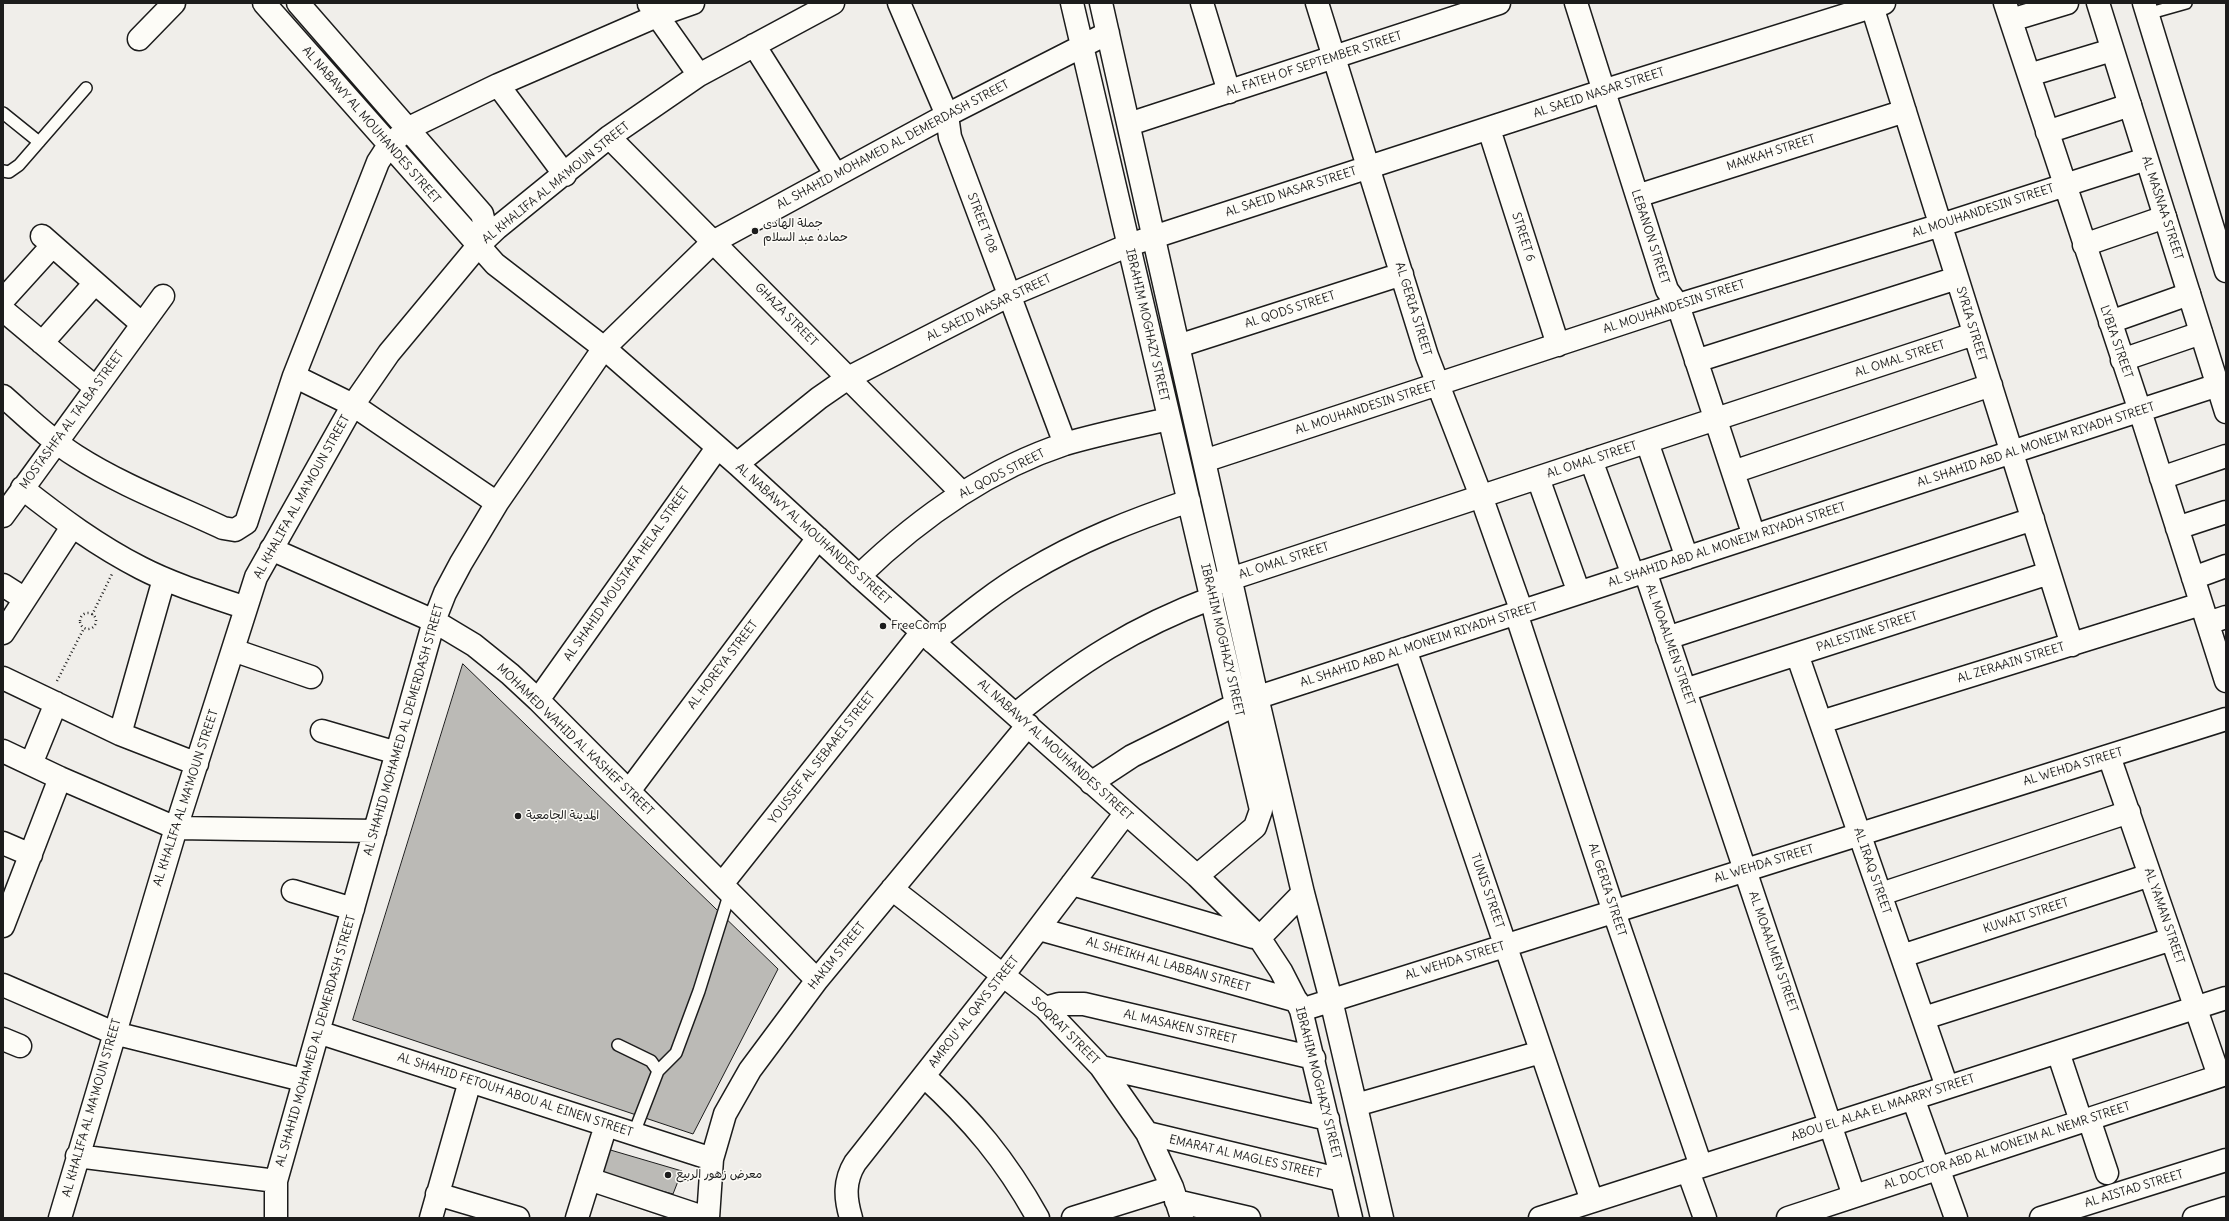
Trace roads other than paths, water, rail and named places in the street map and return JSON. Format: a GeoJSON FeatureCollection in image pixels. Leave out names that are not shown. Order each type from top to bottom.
{"type":"FeatureCollection","features":[{"type":"Feature","properties":{"kind":"street"},"geometry":{"type":"LineString","coordinates":[[139,39],[174,3]]}},
{"type":"Feature","properties":{"kind":"street","name":"AL NABAWY AL MOUHANDES STREET"},"geometry":{"type":"LineString","coordinates":[[264,3],[495,264],[604,348],[737,464],[927,637],[1092,782],[1125,814],[1197,876]]}},
{"type":"Feature","properties":{"kind":"street","name":"AL NABAWY AL MOUHANDES STREET"},"geometry":{"type":"LineString","coordinates":[[298,3],[409,128],[482,214],[485,228],[484,235],[478,246]]}},
{"type":"Feature","properties":{"kind":"street"},"geometry":{"type":"LineString","coordinates":[[3,396],[56,443],[109,475],[223,528],[235,530],[246,523],[294,376],[378,162],[389,145],[409,128],[654,9],[693,3]]}},
{"type":"Feature","properties":{"kind":"street","name":"AL KHALIFA AL MA'MOUN STREET"},"geometry":{"type":"LineString","coordinates":[[60,1218],[77,1156],[176,828],[234,650],[256,577],[353,405],[389,354],[478,246],[497,228],[565,175],[609,137],[699,75],[833,3]]}},
{"type":"Feature","properties":{"kind":"street","name":"STREET 108"},"geometry":{"type":"LineString","coordinates":[[899,3],[947,115],[952,144],[1065,444]]}},
{"type":"Feature","properties":{"kind":"street","name":"IBRAHIM MOGHAZY STREET"},"geometry":{"type":"LineString","coordinates":[[1072,3],[1260,801],[1260,819],[1255,828],[1197,876],[1258,936],[1281,971],[1299,1005],[1314,1058],[1351,1218]]}},
{"type":"Feature","properties":{"kind":"street","name":"IBRAHIM MOGHAZY STREET"},"geometry":{"type":"LineString","coordinates":[[1101,3],[1257,698],[1303,894],[1331,1000],[1382,1218]]}},
{"type":"Feature","properties":{"kind":"street"},"geometry":{"type":"LineString","coordinates":[[1202,3],[1229,92]]}},
{"type":"Feature","properties":{"kind":"street","name":"AL GERIA STREET"},"geometry":{"type":"LineString","coordinates":[[1317,3],[1427,356],[1481,496],[1519,612],[1694,1169],[1705,1218]]}},
{"type":"Feature","properties":{"kind":"street","name":"AL FATEH OF SEPTEMBER STREET"},"geometry":{"type":"LineString","coordinates":[[1129,124],[1334,57],[1455,10],[1499,3]]}},
{"type":"Feature","properties":{"kind":"street","name":"LEBANON STREET"},"geometry":{"type":"LineString","coordinates":[[1576,3],[1667,290],[1678,305],[1754,536]]}},
{"type":"Feature","properties":{"kind":"street"},"geometry":{"type":"LineString","coordinates":[[2008,12],[2067,3]]}},
{"type":"Feature","properties":{"kind":"street","name":"AL MASNAA STREET"},"geometry":{"type":"LineString","coordinates":[[2098,3],[2226,412]]}},
{"type":"Feature","properties":{"kind":"street","name":"AL SAEID NASAR STREET"},"geometry":{"type":"LineString","coordinates":[[737,464],[819,398],[848,378],[1010,295],[1129,245],[1876,4]]}},
{"type":"Feature","properties":{"kind":"street","name":"SYRIA STREET"},"geometry":{"type":"LineString","coordinates":[[1876,4],[1905,111],[2072,645]]}},
{"type":"Feature","properties":{"kind":"street"},"geometry":{"type":"LineString","coordinates":[[654,9],[699,75]]}},
{"type":"Feature","properties":{"kind":"street"},"geometry":{"type":"LineString","coordinates":[[2145,9],[2226,272]]}},
{"type":"Feature","properties":{"kind":"street","name":"LYBIA STREET"},"geometry":{"type":"LineString","coordinates":[[2008,12],[2140,411],[2193,578],[2212,615],[2224,668]]}},
{"type":"Feature","properties":{"kind":"street","name":"AL SHAHID MOHAMED AL DEMERDASH STREET"},"geometry":{"type":"LineString","coordinates":[[276,1218],[276,1182],[434,621],[445,593],[457,569],[497,503],[604,348],[713,242],[947,115],[1108,33]]}},
{"type":"Feature","properties":{"kind":"street"},"geometry":{"type":"LineString","coordinates":[[754,45],[836,175]]}},
{"type":"Feature","properties":{"kind":"street"},"geometry":{"type":"LineString","coordinates":[[2029,75],[2112,50]]}},
{"type":"Feature","properties":{"kind":"street"},"geometry":{"type":"LineString","coordinates":[[498,85],[565,175]]}},
{"type":"Feature","properties":{"kind":"street"},"geometry":{"type":"LineString","coordinates":[[2047,132],[2130,105]]}},
{"type":"Feature","properties":{"kind":"street","name":"MAKKAH STREET"},"geometry":{"type":"LineString","coordinates":[[1637,196],[1905,111]]}},
{"type":"Feature","properties":{"kind":"street","name":"STREET 6"},"geometry":{"type":"LineString","coordinates":[[1489,129],[1558,345]]}},
{"type":"Feature","properties":{"kind":"street","name":"GHAZA STREET"},"geometry":{"type":"LineString","coordinates":[[609,137],[962,493]]}},
{"type":"Feature","properties":{"kind":"street","name":"AL MOUHANDESIN STREET"},"geometry":{"type":"LineString","coordinates":[[1204,461],[1678,305],[1941,225],[2146,159]]}},
{"type":"Feature","properties":{"kind":"street"},"geometry":{"type":"LineString","coordinates":[[2084,245],[2165,217]]}},
{"type":"Feature","properties":{"kind":"street"},"geometry":{"type":"LineString","coordinates":[[3,300],[47,241],[142,324]]}},
{"type":"Feature","properties":{"kind":"street","name":"AL QODS STREET"},"geometry":{"type":"LineString","coordinates":[[1178,346],[1402,274]]}},
{"type":"Feature","properties":{"kind":"street"},"geometry":{"type":"LineString","coordinates":[[1696,361],[1957,278]]}},
{"type":"Feature","properties":{"kind":"street"},"geometry":{"type":"LineString","coordinates":[[42,343],[95,283]]}},
{"type":"Feature","properties":{"kind":"street"},"geometry":{"type":"LineString","coordinates":[[2110,322],[2189,294]]}},
{"type":"Feature","properties":{"kind":"street","name":"MOSTASHFA AL TALBA STREET"},"geometry":{"type":"LineString","coordinates":[[3,516],[163,296]]}},
{"type":"Feature","properties":{"kind":"street"},"geometry":{"type":"LineString","coordinates":[[3,310],[96,388]]}},
{"type":"Feature","properties":{"kind":"street","name":"AL OMAL STREET"},"geometry":{"type":"LineString","coordinates":[[1022,720],[1052,684],[1128,635],[1211,592],[1230,579],[1974,334]]}},
{"type":"Feature","properties":{"kind":"street"},"geometry":{"type":"LineString","coordinates":[[2122,360],[2201,334]]}},
{"type":"Feature","properties":{"kind":"street"},"geometry":{"type":"LineString","coordinates":[[294,376],[353,405],[497,503]]}},
{"type":"Feature","properties":{"kind":"street"},"geometry":{"type":"LineString","coordinates":[[1733,472],[1991,385]]}},
{"type":"Feature","properties":{"kind":"street","name":"AL SHAHID ABD AL MONEIM RIYADH STREET"},"geometry":{"type":"LineString","coordinates":[[1092,782],[1132,756],[1237,704],[2218,385]]}},
{"type":"Feature","properties":{"kind":"street","name":"AL QODS STREET"},"geometry":{"type":"LineString","coordinates":[[859,576],[892,545],[927,516],[962,493],[1024,461],[1065,444],[1169,419]]}},
{"type":"Feature","properties":{"kind":"street"},"geometry":{"type":"LineString","coordinates":[[1647,442],[1687,558]]}},
{"type":"Feature","properties":{"kind":"street","name":"AL SHAHID MOUSTAFA HELAL STREET"},"geometry":{"type":"LineString","coordinates":[[538,700],[717,448]]}},
{"type":"Feature","properties":{"kind":"street"},"geometry":{"type":"LineString","coordinates":[[2161,478],[2226,456]]}},
{"type":"Feature","properties":{"kind":"street","name":"AL MOAALMEN STREET"},"geometry":{"type":"LineString","coordinates":[[1591,460],[1667,638],[1854,1196]]}},
{"type":"Feature","properties":{"kind":"street"},"geometry":{"type":"LineString","coordinates":[[1538,478],[1579,593]]}},
{"type":"Feature","properties":{"kind":"street"},"geometry":{"type":"LineString","coordinates":[[22,488],[72,527],[120,557],[164,579],[246,608]]}},
{"type":"Feature","properties":{"kind":"street"},"geometry":{"type":"LineString","coordinates":[[927,637],[979,605],[1028,572],[1079,544],[1133,520],[1189,501]]}},
{"type":"Feature","properties":{"kind":"street"},"geometry":{"type":"LineString","coordinates":[[2177,528],[2226,512]]}},
{"type":"Feature","properties":{"kind":"street"},"geometry":{"type":"LineString","coordinates":[[1667,638],[2032,519]]}},
{"type":"Feature","properties":{"kind":"street"},"geometry":{"type":"LineString","coordinates":[[3,633],[72,527]]}},
{"type":"Feature","properties":{"kind":"street","name":"AL HOREYA STREET"},"geometry":{"type":"LineString","coordinates":[[629,791],[818,538]]}},
{"type":"Feature","properties":{"kind":"street","name":"MOHAMED WAHID AL KASHEF STREET"},"geometry":{"type":"LineString","coordinates":[[271,549],[434,621],[474,645],[510,674],[538,700],[817,980]]}},
{"type":"Feature","properties":{"kind":"street"},"geometry":{"type":"LineString","coordinates":[[2193,578],[2226,566]]}},
{"type":"Feature","properties":{"kind":"street","name":"PALESTINE STREET"},"geometry":{"type":"LineString","coordinates":[[1685,690],[2049,573]]}},
{"type":"Feature","properties":{"kind":"street"},"geometry":{"type":"LineString","coordinates":[[120,734],[164,579]]}},
{"type":"Feature","properties":{"kind":"street"},"geometry":{"type":"LineString","coordinates":[[3,585],[25,599]]}},
{"type":"Feature","properties":{"kind":"street","name":"AL ZERAAIN STREET"},"geometry":{"type":"LineString","coordinates":[[1821,722],[2072,645],[2212,615]]}},
{"type":"Feature","properties":{"kind":"street","name":"YOUSSEF AL SEBAAEI STREET"},"geometry":{"type":"LineString","coordinates":[[726,888],[927,637]]}},
{"type":"Feature","properties":{"kind":"street","name":"TUNIS STREET"},"geometry":{"type":"LineString","coordinates":[[1404,649],[1592,1201]]}},
{"type":"Feature","properties":{"kind":"street"},"geometry":{"type":"LineString","coordinates":[[234,650],[311,677]]}},
{"type":"Feature","properties":{"kind":"street","name":"AL IRAQ STREET"},"geometry":{"type":"LineString","coordinates":[[1797,654],[1948,1087]]}},
{"type":"Feature","properties":{"kind":"street"},"geometry":{"type":"LineString","coordinates":[[3,678],[120,734],[197,764]]}},
{"type":"Feature","properties":{"kind":"street"},"geometry":{"type":"LineString","coordinates":[[31,764],[51,701]]}},
{"type":"Feature","properties":{"kind":"street","name":"AL WEHDA STREET"},"geometry":{"type":"LineString","coordinates":[[1299,1005],[1331,1000],[2226,719]]}},
{"type":"Feature","properties":{"kind":"street","name":"HAKIM STREET"},"geometry":{"type":"LineString","coordinates":[[707,1218],[712,1159],[725,1114],[750,1070],[817,980],[892,889],[1022,720]]}},
{"type":"Feature","properties":{"kind":"street"},"geometry":{"type":"LineString","coordinates":[[322,731],[397,753]]}},
{"type":"Feature","properties":{"kind":"street"},"geometry":{"type":"LineString","coordinates":[[3,751],[60,778],[176,828],[375,831]]}},
{"type":"Feature","properties":{"kind":"street","name":"AL YAMAN STREET"},"geometry":{"type":"LineString","coordinates":[[2109,756],[2195,1008],[2222,1075]]}},
{"type":"Feature","properties":{"kind":"street"},"geometry":{"type":"LineString","coordinates":[[3,926],[60,778]]}},
{"type":"Feature","properties":{"kind":"street"},"geometry":{"type":"LineString","coordinates":[[1881,894],[2129,812]]}},
{"type":"Feature","properties":{"kind":"street","name":"AMROU' AL QAYS STREET"},"geometry":{"type":"LineString","coordinates":[[851,1218],[846,1197],[849,1173],[1039,929],[1125,814]]}},
{"type":"Feature","properties":{"kind":"street"},"geometry":{"type":"LineString","coordinates":[[3,843],[31,855]]}},
{"type":"Feature","properties":{"kind":"street","name":"KUWAIT STREET"},"geometry":{"type":"LineString","coordinates":[[1902,956],[2150,876]]}},
{"type":"Feature","properties":{"kind":"street"},"geometry":{"type":"LineString","coordinates":[[1072,884],[1249,936],[1258,936],[1266,931],[1303,894]]}},
{"type":"Feature","properties":{"kind":"street","name":"SOQRAT STREET"},"geometry":{"type":"LineString","coordinates":[[892,889],[1004,974],[1045,1008],[1101,1067],[1147,1133],[1177,1202]]}},
{"type":"Feature","properties":{"kind":"street"},"geometry":{"type":"LineString","coordinates":[[293,891],[353,909]]}},
{"type":"Feature","properties":{"kind":"street","name":"AL SHEIKH AL LABBAN STREET"},"geometry":{"type":"LineString","coordinates":[[1039,929],[1299,1005]]}},
{"type":"Feature","properties":{"kind":"street"},"geometry":{"type":"LineString","coordinates":[[1924,1018],[2172,939]]}},
{"type":"Feature","properties":{"kind":"street"},"geometry":{"type":"LineString","coordinates":[[3,985],[114,1034],[304,1080]]}},
{"type":"Feature","properties":{"kind":"street","name":"ABOU EL ALAA EL MAARRY STREET"},"geometry":{"type":"LineString","coordinates":[[1540,1218],[2226,998]]}},
{"type":"Feature","properties":{"kind":"street","name":"AL MASAKEN STREET"},"geometry":{"type":"LineString","coordinates":[[1045,1008],[1059,1004],[1084,1004],[1314,1058]]}},
{"type":"Feature","properties":{"kind":"street","name":"AL SHAHID FETOUH ABOU AL EINEN STREET"},"geometry":{"type":"LineString","coordinates":[[318,1032],[712,1159]]}},
{"type":"Feature","properties":{"kind":"street"},"geometry":{"type":"LineString","coordinates":[[1356,1105],[1541,1052]]}},
{"type":"Feature","properties":{"kind":"street"},"geometry":{"type":"LineString","coordinates":[[2058,1052],[2107,1173]]}},
{"type":"Feature","properties":{"kind":"street"},"geometry":{"type":"LineString","coordinates":[[1101,1067],[1328,1119]]}},
{"type":"Feature","properties":{"kind":"street","name":"AL DOCTOR ABD AL MONEIM AL NEMR STREET"},"geometry":{"type":"LineString","coordinates":[[1788,1218],[2222,1075]]}},
{"type":"Feature","properties":{"kind":"street"},"geometry":{"type":"LineString","coordinates":[[924,1076],[958,1107],[991,1144],[1019,1184],[1038,1218]]}},
{"type":"Feature","properties":{"kind":"street"},"geometry":{"type":"LineString","coordinates":[[431,1218],[470,1081]]}},
{"type":"Feature","properties":{"kind":"street"},"geometry":{"type":"LineString","coordinates":[[1913,1098],[1956,1218]]}},
{"type":"Feature","properties":{"kind":"street"},"geometry":{"type":"LineString","coordinates":[[577,1218],[606,1125]]}},
{"type":"Feature","properties":{"kind":"street","name":"EMARAT AL MAGLES STREET"},"geometry":{"type":"LineString","coordinates":[[1147,1133],[1342,1180]]}},
{"type":"Feature","properties":{"kind":"street"},"geometry":{"type":"LineString","coordinates":[[77,1156],[276,1182]]}},
{"type":"Feature","properties":{"kind":"street","name":"AL AISTAD STREET"},"geometry":{"type":"LineString","coordinates":[[2041,1218],[2226,1160]]}},
{"type":"Feature","properties":{"kind":"street"},"geometry":{"type":"LineString","coordinates":[[589,1179],[707,1218]]}},
{"type":"Feature","properties":{"kind":"street"},"geometry":{"type":"LineString","coordinates":[[437,1194],[518,1218]]}},
{"type":"Feature","properties":{"kind":"street"},"geometry":{"type":"LineString","coordinates":[[1073,1218],[1177,1202],[1249,1218]]}},
{"type":"Feature","properties":{"kind":"street"},"geometry":{"type":"LineString","coordinates":[[2194,1218],[2226,1208]]}},
{"type":"Feature","properties":{"kind":"lane"},"geometry":{"type":"LineString","coordinates":[[2145,9],[2186,3]]}},
{"type":"Feature","properties":{"kind":"lane"},"geometry":{"type":"LineString","coordinates":[[3,171],[9,172],[14,169],[86,88]]}},
{"type":"Feature","properties":{"kind":"lane"},"geometry":{"type":"LineString","coordinates":[[3,113],[39,142]]}},
{"type":"Feature","properties":{"kind":"lane"},"geometry":{"type":"LineString","coordinates":[[634,1133],[658,1071],[676,1053],[699,991],[726,888]]}},
{"type":"Feature","properties":{"kind":"lane"},"geometry":{"type":"LineString","coordinates":[[618,1045],[651,1061],[658,1071]]}},
{"type":"Feature","properties":{"kind":"place","name":"جملة الهادى حماده عبد السلام"},"geometry":{"type":"Point","coordinates":[755,231]}},
{"type":"Feature","properties":{"kind":"place","name":"FreeComp"},"geometry":{"type":"Point","coordinates":[883,626]}},
{"type":"Feature","properties":{"kind":"place","name":"المدينة الجامعية"},"geometry":{"type":"Point","coordinates":[518,816]}},
{"type":"Feature","properties":{"kind":"place","name":"معرض زهور الربيع"},"geometry":{"type":"Point","coordinates":[668,1175]}}]}
